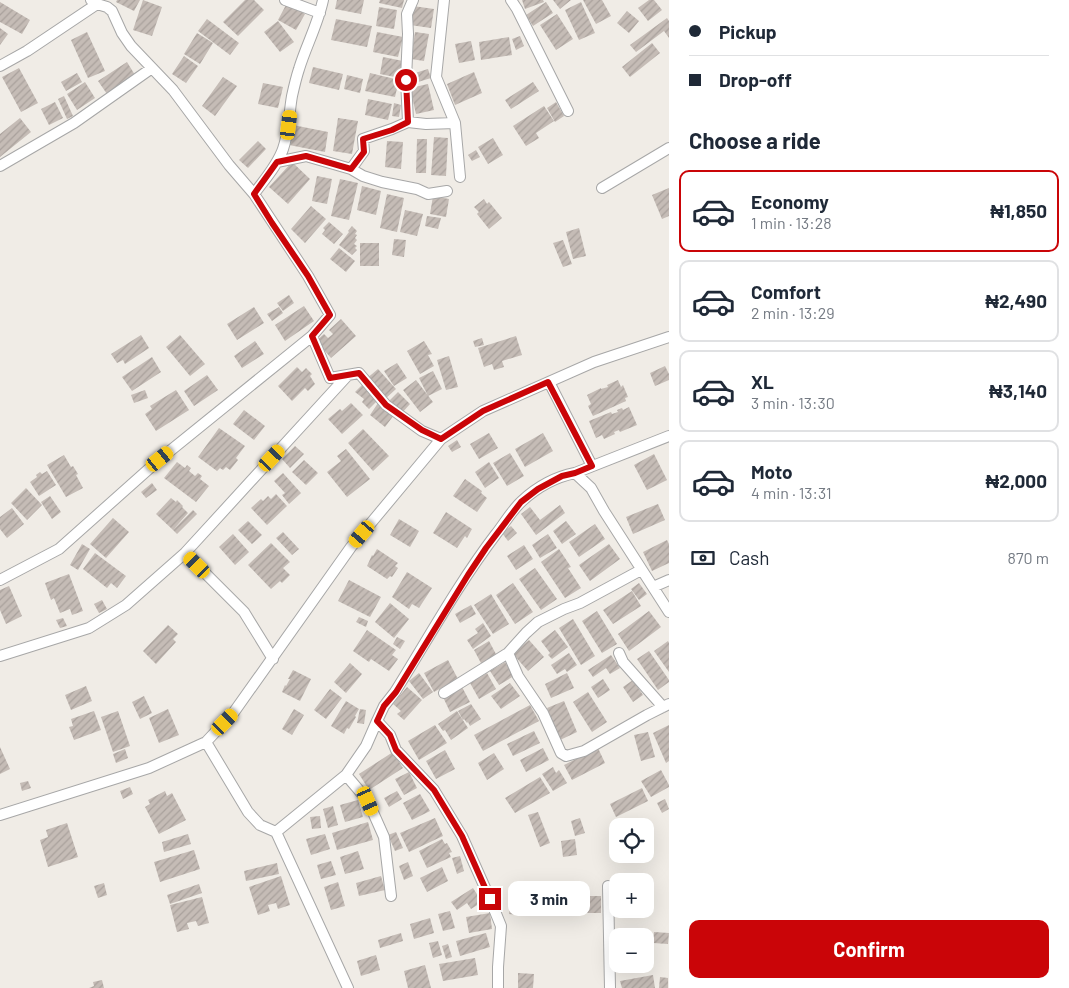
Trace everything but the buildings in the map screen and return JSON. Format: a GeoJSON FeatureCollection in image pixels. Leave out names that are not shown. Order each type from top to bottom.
{"type":"FeatureCollection","features":[{"type":"Feature","properties":{"kind":"street"},"geometry":{"type":"LineString","coordinates":[[285,0],[320,13]]}},
{"type":"Feature","properties":{"kind":"street"},"geometry":{"type":"LineString","coordinates":[[254,194],[277,162],[284,148],[289,125],[292,94],[323,0]]}},
{"type":"Feature","properties":{"kind":"street"},"geometry":{"type":"LineString","coordinates":[[408,122],[406,80],[407,14],[413,0]]}},
{"type":"Feature","properties":{"kind":"street"},"geometry":{"type":"LineString","coordinates":[[444,0],[436,77],[455,123],[460,177]]}},
{"type":"Feature","properties":{"kind":"street"},"geometry":{"type":"LineString","coordinates":[[511,0],[568,112]]}},
{"type":"Feature","properties":{"kind":"street"},"geometry":{"type":"LineString","coordinates":[[0,580],[60,549],[160,459],[312,336],[330,315],[308,276],[254,194],[229,165],[174,90],[131,46],[122,33],[112,11],[107,7],[94,2],[27,51],[2,62]]}},
{"type":"Feature","properties":{"kind":"street"},"geometry":{"type":"LineString","coordinates":[[0,166],[74,123],[152,68]]}},
{"type":"Feature","properties":{"kind":"street"},"geometry":{"type":"LineString","coordinates":[[351,169],[364,152],[363,139],[392,130],[408,122],[426,124],[455,123]]}},
{"type":"Feature","properties":{"kind":"street"},"geometry":{"type":"LineString","coordinates":[[602,188],[669,148]]}},
{"type":"Feature","properties":{"kind":"street"},"geometry":{"type":"LineString","coordinates":[[277,162],[306,156],[351,169],[363,176],[382,182],[418,189],[428,194],[447,191]]}},
{"type":"Feature","properties":{"kind":"street"},"geometry":{"type":"LineString","coordinates":[[312,336],[330,378],[359,373],[386,405],[422,430],[441,439]]}},
{"type":"Feature","properties":{"kind":"street"},"geometry":{"type":"LineString","coordinates":[[0,815],[149,768],[206,742],[234,712],[351,547],[441,439],[483,411],[594,362],[669,336]]}},
{"type":"Feature","properties":{"kind":"street"},"geometry":{"type":"LineString","coordinates":[[0,656],[89,628],[126,605],[185,553],[348,375]]}},
{"type":"Feature","properties":{"kind":"street"},"geometry":{"type":"LineString","coordinates":[[548,382],[592,466]]}},
{"type":"Feature","properties":{"kind":"street"},"geometry":{"type":"LineString","coordinates":[[276,832],[346,775],[366,746],[384,706],[396,692],[486,548],[521,502],[538,489],[562,476],[575,473],[669,436]]}},
{"type":"Feature","properties":{"kind":"street"},"geometry":{"type":"LineString","coordinates":[[575,473],[591,488],[669,612]]}},
{"type":"Feature","properties":{"kind":"street"},"geometry":{"type":"LineString","coordinates":[[185,553],[244,612],[273,658]]}},
{"type":"Feature","properties":{"kind":"street"},"geometry":{"type":"LineString","coordinates":[[444,693],[508,653],[538,622],[564,609],[580,604],[642,570]]}},
{"type":"Feature","properties":{"kind":"street"},"geometry":{"type":"LineString","coordinates":[[653,587],[669,580]]}},
{"type":"Feature","properties":{"kind":"street"},"geometry":{"type":"LineString","coordinates":[[508,653],[518,676],[543,714],[561,753],[566,756],[584,751],[666,706],[623,662],[619,653]]}},
{"type":"Feature","properties":{"kind":"street"},"geometry":{"type":"LineString","coordinates":[[377,721],[390,735],[396,750],[434,790],[462,836],[501,926],[498,988]]}},
{"type":"Feature","properties":{"kind":"street"},"geometry":{"type":"LineString","coordinates":[[206,742],[248,812],[260,825],[276,832],[348,988]]}},
{"type":"Feature","properties":{"kind":"street"},"geometry":{"type":"LineString","coordinates":[[346,775],[368,801],[384,837],[391,896]]}},
{"type":"Feature","properties":{"kind":"street"},"geometry":{"type":"LineString","coordinates":[[608,886],[610,988]]}},
{"type":"Feature","properties":{"kind":"route"},"geometry":{"type":"LineString","coordinates":[[406,80],[408,122],[392,130],[363,139],[364,152],[351,169],[306,156],[277,162],[254,194],[308,276],[330,315],[312,336],[330,378],[359,373],[386,405],[422,430],[441,439],[483,411],[548,382],[592,466],[562,476],[538,489],[521,502],[468,575],[396,692],[384,706],[377,721],[390,735],[396,750],[434,790],[462,836],[490,899]]}}]}
